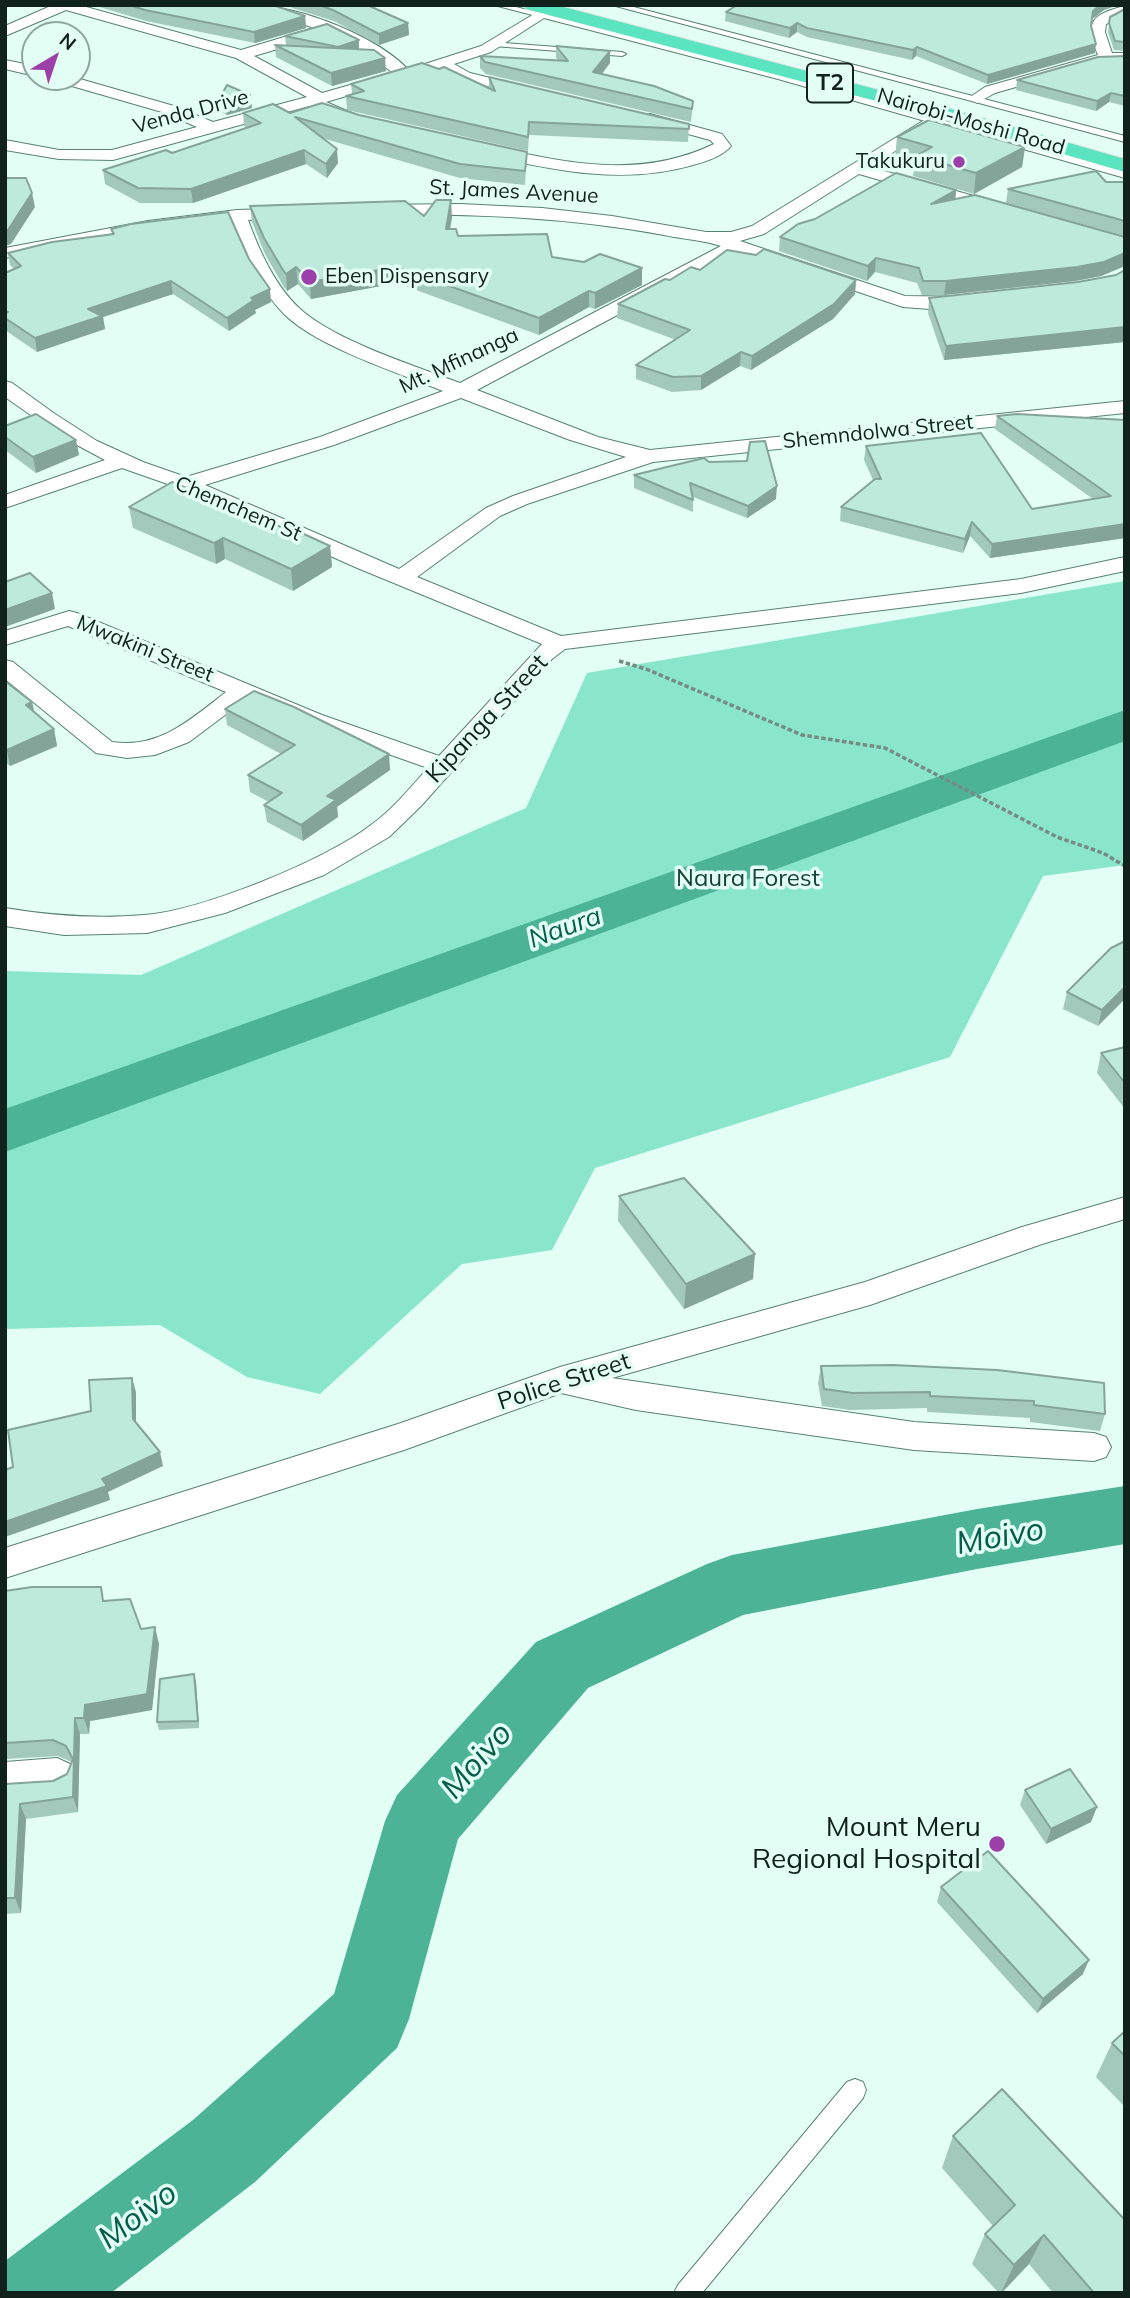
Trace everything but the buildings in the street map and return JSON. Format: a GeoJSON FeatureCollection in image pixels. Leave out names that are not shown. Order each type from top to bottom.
{"type":"FeatureCollection","features":[{"type":"Feature","properties":{"kind":"highway","name":"Nairobi-Moshi Road"},"geometry":{"type":"LineString","coordinates":[[577,5],[965,106],[1125,151]]}},
{"type":"Feature","properties":{"kind":"highway","name":"Nairobi-Moshi Road"},"geometry":{"type":"LineString","coordinates":[[536,10],[1125,166]]}},
{"type":"Feature","properties":{"kind":"street"},"geometry":{"type":"LineString","coordinates":[[257,5],[331,28],[385,57],[405,75]]}},
{"type":"Feature","properties":{"kind":"street"},"geometry":{"type":"LineString","coordinates":[[5,32],[66,6],[242,55],[316,99],[333,113],[367,123]]}},
{"type":"Feature","properties":{"kind":"street","name":"Venda Drive"},"geometry":{"type":"LineString","coordinates":[[5,145],[46,155],[83,158],[113,155],[471,55],[494,44],[536,10]]}},
{"type":"Feature","properties":{"kind":"street"},"geometry":{"type":"LineString","coordinates":[[1106,57],[1097,32],[1097,24],[1106,15],[1125,10]]}},
{"type":"Feature","properties":{"kind":"street"},"geometry":{"type":"LineString","coordinates":[[242,55],[331,28]]}},
{"type":"Feature","properties":{"kind":"street"},"geometry":{"type":"LineString","coordinates":[[977,98],[990,90],[1106,57],[1125,58]]}},
{"type":"Feature","properties":{"kind":"street"},"geometry":{"type":"LineString","coordinates":[[442,64],[465,76],[545,95]]}},
{"type":"Feature","properties":{"kind":"street"},"geometry":{"type":"LineString","coordinates":[[91,87],[167,109],[213,128]]}},
{"type":"Feature","properties":{"kind":"street"},"geometry":{"type":"LineString","coordinates":[[468,146],[605,172],[682,163],[723,146],[721,140],[716,137],[632,114]]}},
{"type":"Feature","properties":{"kind":"street","name":"St. James Avenue"},"geometry":{"type":"LineString","coordinates":[[358,209],[492,209],[543,213],[727,242],[758,230],[939,116]]}},
{"type":"Feature","properties":{"kind":"street"},"geometry":{"type":"LineString","coordinates":[[856,168],[1017,214]]}},
{"type":"Feature","properties":{"kind":"street"},"geometry":{"type":"LineString","coordinates":[[5,253],[65,239],[237,215],[304,211]]}},
{"type":"Feature","properties":{"kind":"street"},"geometry":{"type":"LineString","coordinates":[[237,215],[248,246],[268,283],[293,313],[326,333],[460,391],[601,445],[641,455]]}},
{"type":"Feature","properties":{"kind":"street"},"geometry":{"type":"LineString","coordinates":[[727,242],[904,301],[944,304],[984,300]]}},
{"type":"Feature","properties":{"kind":"street","name":"Mt. Mfinanga"},"geometry":{"type":"LineString","coordinates":[[186,484],[327,441],[460,391],[727,242]]}},
{"type":"Feature","properties":{"kind":"street","name":"Chemchem St"},"geometry":{"type":"LineString","coordinates":[[5,387],[81,442],[123,461],[186,484],[401,578],[567,641]]}},
{"type":"Feature","properties":{"kind":"street","name":"Shemndolwa Street"},"geometry":{"type":"LineString","coordinates":[[641,455],[1125,407]]}},
{"type":"Feature","properties":{"kind":"street"},"geometry":{"type":"LineString","coordinates":[[401,578],[493,512],[641,455]]}},
{"type":"Feature","properties":{"kind":"street"},"geometry":{"type":"LineString","coordinates":[[5,502],[123,461]]}},
{"type":"Feature","properties":{"kind":"street","name":"Kipanga Street"},"geometry":{"type":"LineString","coordinates":[[5,917],[64,926],[147,924],[216,907],[315,869],[380,831],[412,801],[544,654],[567,641],[1021,586],[1125,564]]}},
{"type":"Feature","properties":{"kind":"street","name":"Mwakini Street"},"geometry":{"type":"LineString","coordinates":[[5,638],[69,618],[314,720],[443,765]]}},
{"type":"Feature","properties":{"kind":"street"},"geometry":{"type":"LineString","coordinates":[[5,667],[105,748],[125,753],[146,752],[185,736],[244,689]]}},
{"type":"Feature","properties":{"kind":"street","name":"Police Street"},"geometry":{"type":"LineString","coordinates":[[5,1563],[404,1436],[560,1380],[870,1293],[1033,1236],[1125,1208]]}},
{"type":"Feature","properties":{"kind":"street"},"geometry":{"type":"LineString","coordinates":[[560,1380],[636,1397],[914,1436],[1094,1447]]}},
{"type":"Feature","properties":{"kind":"street"},"geometry":{"type":"LineString","coordinates":[[5,1780],[57,1776]]}},
{"type":"Feature","properties":{"kind":"lane"},"geometry":{"type":"LineString","coordinates":[[498,5],[536,10]]}},
{"type":"Feature","properties":{"kind":"lane"},"geometry":{"type":"LineString","coordinates":[[616,5],[1125,139]]}},
{"type":"Feature","properties":{"kind":"lane"},"geometry":{"type":"LineString","coordinates":[[494,44],[622,54]]}},
{"type":"Feature","properties":{"kind":"lane"},"geometry":{"type":"LineString","coordinates":[[939,116],[1125,175]]}},
{"type":"Feature","properties":{"kind":"lane"},"geometry":{"type":"LineString","coordinates":[[686,2293],[855,2090]]}},
{"type":"Feature","properties":{"kind":"path"},"geometry":{"type":"LineString","coordinates":[[567,641],[646,669],[802,735],[885,748],[950,779],[994,806],[1022,817],[1057,836],[1103,853],[1125,866]]}},
{"type":"Feature","properties":{"kind":"green space","name":"Naura Forest"},"geometry":{"type":"Polygon","coordinates":[[[1125,581],[1125,865],[1043,876],[950,1057],[595,1168],[552,1250],[462,1264],[320,1394],[247,1377],[160,1325],[5,1329],[5,971],[141,975],[526,808],[587,673],[1125,581]]]}},
{"type":"Feature","properties":{"kind":"waterway","name":"Naura"},"geometry":{"type":"LineString","coordinates":[[5,1131],[1125,724]]}},
{"type":"Feature","properties":{"kind":"waterway","name":"Moivo"},"geometry":{"type":"LineString","coordinates":[[37,2293],[224,2151],[368,2019],[424,1821],[562,1665],[732,1586],[977,1539],[1125,1515]]}},
{"type":"Feature","properties":{"kind":"place","name":"Takukuru"},"geometry":{"type":"Point","coordinates":[959,162]}},
{"type":"Feature","properties":{"kind":"place","name":"Eben Dispensary"},"geometry":{"type":"Point","coordinates":[309,277]}},
{"type":"Feature","properties":{"kind":"place","name":"Mount Meru Regional Hospital"},"geometry":{"type":"Point","coordinates":[997,1844]}}]}
